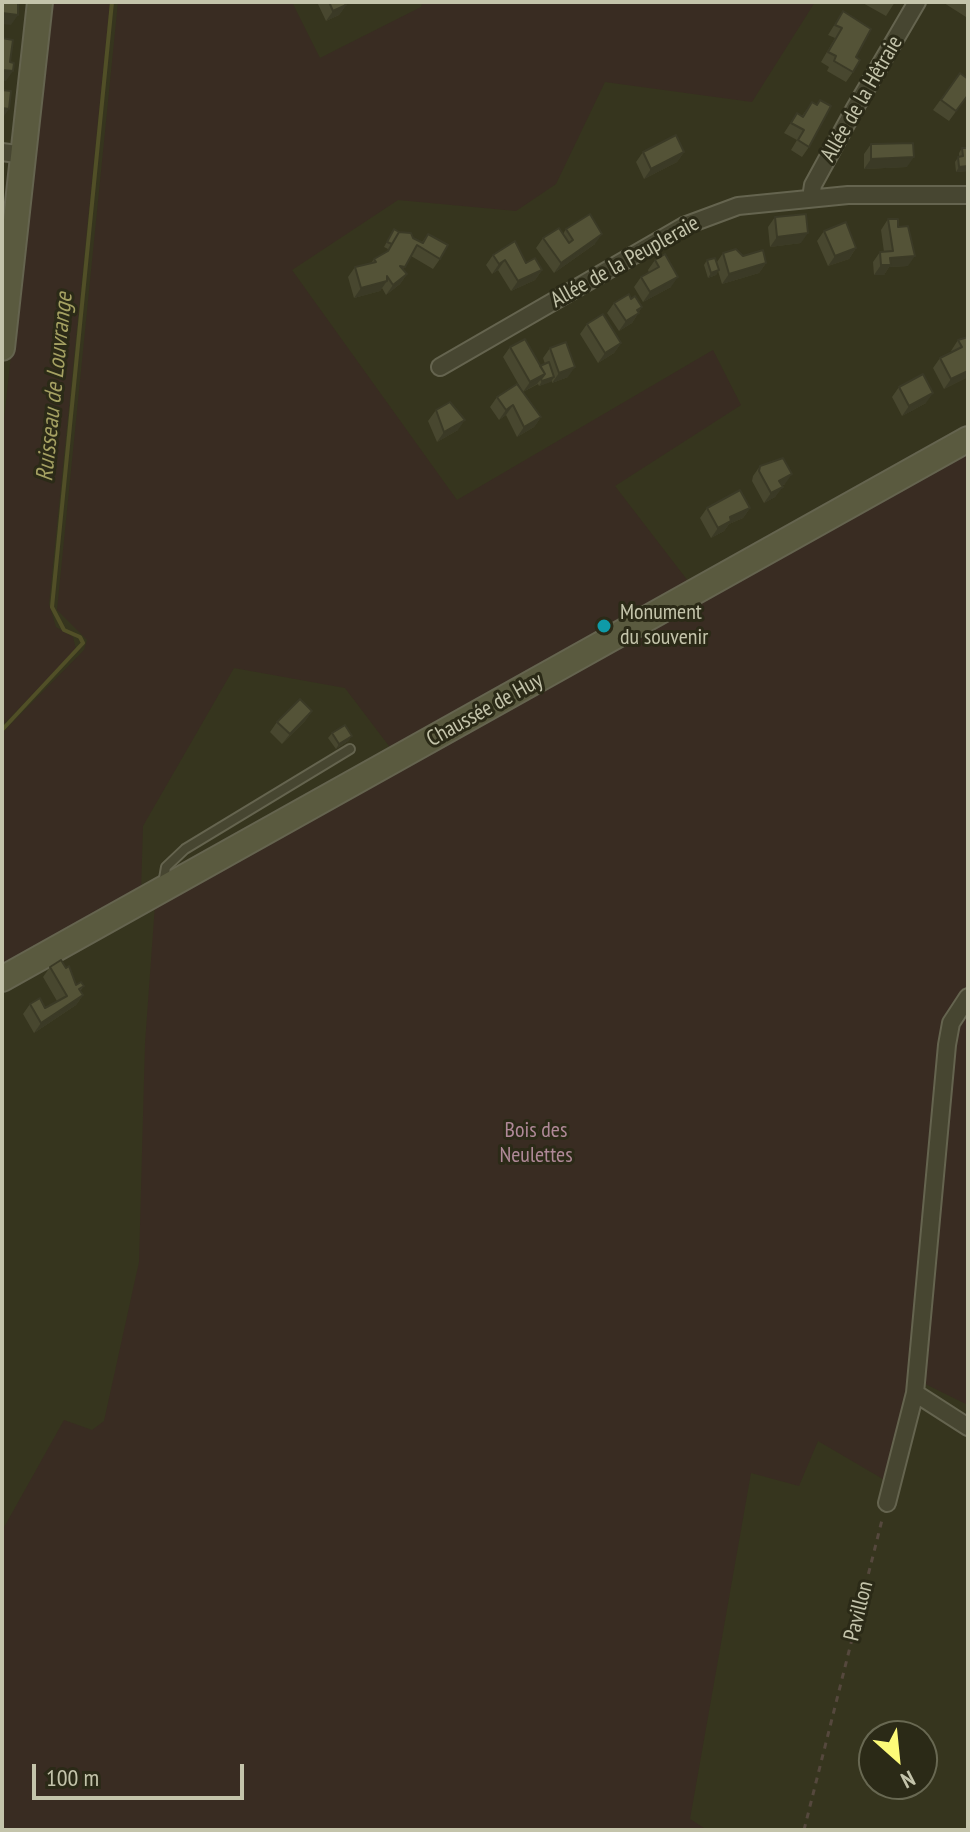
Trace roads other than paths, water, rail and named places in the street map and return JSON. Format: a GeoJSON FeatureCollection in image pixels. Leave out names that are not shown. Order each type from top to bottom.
{"type":"FeatureCollection","features":[{"type":"Feature","properties":{"kind":"main road"},"geometry":{"type":"LineString","coordinates":[[2,348],[13,153],[40,2]]}},
{"type":"Feature","properties":{"kind":"main road","name":"Chaussée de Huy"},"geometry":{"type":"LineString","coordinates":[[2,979],[968,439]]}},
{"type":"Feature","properties":{"kind":"street","name":"Allée de la Hêtraie"},"geometry":{"type":"LineString","coordinates":[[811,198],[827,159],[917,2]]}},
{"type":"Feature","properties":{"kind":"street","name":"Allée de la Peupleraie"},"geometry":{"type":"LineString","coordinates":[[440,367],[684,226],[738,206],[811,198],[968,195]]}},
{"type":"Feature","properties":{"kind":"street"},"geometry":{"type":"LineString","coordinates":[[887,1503],[915,1393],[947,1045],[951,1023],[967,999]]}},
{"type":"Feature","properties":{"kind":"street"},"geometry":{"type":"LineString","coordinates":[[915,1393],[968,1427]]}},
{"type":"Feature","properties":{"kind":"lane"},"geometry":{"type":"LineString","coordinates":[[163,889],[166,867],[174,857],[350,749]]}},
{"type":"Feature","properties":{"kind":"waterway","name":"Ruisseau de Louvrange"},"geometry":{"type":"LineString","coordinates":[[2,730],[83,643],[80,637],[64,630],[52,607],[112,2]]}},
{"type":"Feature","properties":{"kind":"place","name":"Monument du souvenir"},"geometry":{"type":"Point","coordinates":[604,626]}},
{"type":"Feature","properties":{"kind":"park label","name":"Bois des Neulettes"},"geometry":{"type":"Point","coordinates":[536,1144]}}]}
